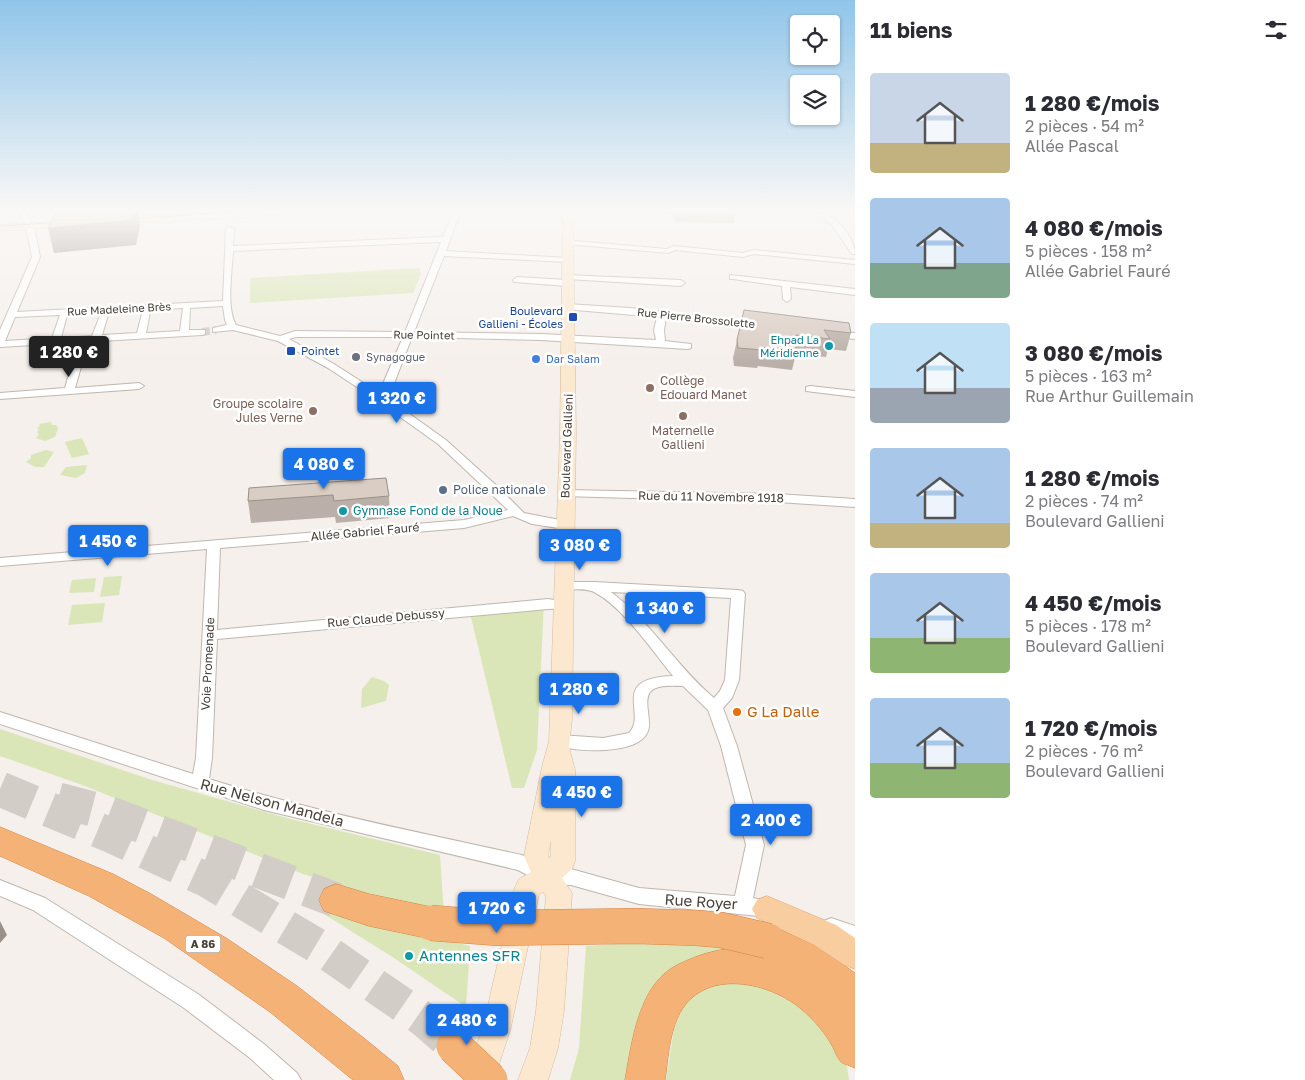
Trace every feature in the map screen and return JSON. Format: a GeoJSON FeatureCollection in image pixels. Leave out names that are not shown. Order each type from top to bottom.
{"type":"FeatureCollection","features":[{"type":"Feature","properties":{"kind":"highway","name":"A 86"},"geometry":{"type":"LineString","coordinates":[[0,841],[101,885],[208,947],[270,989],[332,1036],[384,1080]]}},
{"type":"Feature","properties":{"kind":"highway"},"geometry":{"type":"LineString","coordinates":[[336,900],[369,910],[431,923],[498,928],[637,926],[721,930],[759,918],[799,955],[820,968],[855,998]]}},
{"type":"Feature","properties":{"kind":"highway"},"geometry":{"type":"LineString","coordinates":[[645,1080],[658,1019],[669,996],[688,979],[713,968],[727,966],[750,968],[787,978],[824,1004],[841,1023],[855,1048]]}},
{"type":"Feature","properties":{"kind":"highway"},"geometry":{"type":"LineString","coordinates":[[454,1046],[490,1080]]}},
{"type":"Feature","properties":{"kind":"main road","name":"Boulevard Gallieni"},"geometry":{"type":"LineString","coordinates":[[479,1080],[497,1027],[528,887],[546,877],[563,861],[564,770],[560,741],[566,494],[568,262]]}},
{"type":"Feature","properties":{"kind":"main road"},"geometry":{"type":"LineString","coordinates":[[533,1080],[544,1048],[550,1011],[559,893],[546,877]]}},
{"type":"Feature","properties":{"kind":"main road"},"geometry":{"type":"LineString","coordinates":[[759,918],[825,935],[855,955]]}},
{"type":"Feature","properties":{"kind":"street"},"geometry":{"type":"LineString","coordinates":[[34,262],[0,342],[55,342],[202,332]]}},
{"type":"Feature","properties":{"kind":"street"},"geometry":{"type":"LineString","coordinates":[[230,262],[228,303],[231,323]]}},
{"type":"Feature","properties":{"kind":"street"},"geometry":{"type":"LineString","coordinates":[[379,397],[385,394],[436,262]]}},
{"type":"Feature","properties":{"kind":"street"},"geometry":{"type":"LineString","coordinates":[[733,277],[855,292]]}},
{"type":"Feature","properties":{"kind":"street"},"geometry":{"type":"LineString","coordinates":[[517,280],[681,283]]}},
{"type":"Feature","properties":{"kind":"street"},"geometry":{"type":"LineString","coordinates":[[786,284],[787,299]]}},
{"type":"Feature","properties":{"kind":"street","name":"Rue Madeleine Brès"},"geometry":{"type":"LineString","coordinates":[[11,315],[228,303]]}},
{"type":"Feature","properties":{"kind":"street","name":"Rue Pierre Brossolette"},"geometry":{"type":"LineString","coordinates":[[567,307],[770,326]]}},
{"type":"Feature","properties":{"kind":"street"},"geometry":{"type":"LineString","coordinates":[[184,334],[187,309]]}},
{"type":"Feature","properties":{"kind":"street"},"geometry":{"type":"LineString","coordinates":[[141,337],[146,312]]}},
{"type":"Feature","properties":{"kind":"street"},"geometry":{"type":"LineString","coordinates":[[96,339],[104,314]]}},
{"type":"Feature","properties":{"kind":"street"},"geometry":{"type":"LineString","coordinates":[[662,315],[659,330],[661,341],[659,343],[688,346]]}},
{"type":"Feature","properties":{"kind":"street"},"geometry":{"type":"LineString","coordinates":[[55,342],[64,316]]}},
{"type":"Feature","properties":{"kind":"street"},"geometry":{"type":"LineString","coordinates":[[216,330],[231,323],[280,339],[331,366],[379,397],[442,442],[494,489],[516,512],[527,519],[565,525]]}},
{"type":"Feature","properties":{"kind":"street"},"geometry":{"type":"LineString","coordinates":[[828,333],[855,336]]}},
{"type":"Feature","properties":{"kind":"street","name":"Rue Pointet"},"geometry":{"type":"LineString","coordinates":[[280,339],[294,334],[408,334],[659,343]]}},
{"type":"Feature","properties":{"kind":"street"},"geometry":{"type":"LineString","coordinates":[[69,391],[76,367]]}},
{"type":"Feature","properties":{"kind":"street"},"geometry":{"type":"LineString","coordinates":[[0,396],[139,386]]}},
{"type":"Feature","properties":{"kind":"street"},"geometry":{"type":"LineString","coordinates":[[810,388],[855,394]]}},
{"type":"Feature","properties":{"kind":"street","name":"Rue du 11 Novembre 1918"},"geometry":{"type":"LineString","coordinates":[[566,494],[777,498],[855,503]]}},
{"type":"Feature","properties":{"kind":"street","name":"Allée Gabriel Fauré"},"geometry":{"type":"LineString","coordinates":[[0,562],[471,523],[516,512]]}},
{"type":"Feature","properties":{"kind":"street","name":"Voie Promenade"},"geometry":{"type":"LineString","coordinates":[[200,783],[204,758],[214,545]]}},
{"type":"Feature","properties":{"kind":"street"},"geometry":{"type":"LineString","coordinates":[[595,586],[627,612],[686,681],[699,695],[715,707],[729,746],[755,845],[759,918]]}},
{"type":"Feature","properties":{"kind":"street","name":"Rue Claude Debussy"},"geometry":{"type":"LineString","coordinates":[[210,635],[548,604],[563,595],[595,586],[738,594],[732,680],[727,694],[715,707]]}},
{"type":"Feature","properties":{"kind":"street"},"geometry":{"type":"LineString","coordinates":[[560,741],[618,743],[630,740],[640,730],[640,697],[644,689],[662,682],[686,681]]}},
{"type":"Feature","properties":{"kind":"street","name":"Rue Nelson Mandela"},"geometry":{"type":"LineString","coordinates":[[0,718],[200,783],[315,816],[522,863],[546,877]]}},
{"type":"Feature","properties":{"kind":"street","name":"Rue Royer"},"geometry":{"type":"LineString","coordinates":[[546,877],[571,877],[646,897],[759,918],[804,918],[855,936]]}},
{"type":"Feature","properties":{"kind":"street"},"geometry":{"type":"LineString","coordinates":[[0,888],[39,904],[191,1001],[257,1051],[290,1080]]}},
{"type":"Feature","properties":{"kind":"green space"},"geometry":{"type":"Polygon","coordinates":[[[419,268],[421,274],[413,293],[250,303],[250,278],[419,268]]]}},
{"type":"Feature","properties":{"kind":"green space"},"geometry":{"type":"Polygon","coordinates":[[[51,422],[52,425],[56,425],[58,428],[55,437],[45,441],[36,438],[39,434],[37,432],[39,429],[37,428],[40,426],[39,424],[51,422]]]}},
{"type":"Feature","properties":{"kind":"green space"},"geometry":{"type":"Polygon","coordinates":[[[82,438],[89,454],[72,458],[65,442],[82,438]]]}},
{"type":"Feature","properties":{"kind":"green space"},"geometry":{"type":"Polygon","coordinates":[[[46,450],[54,452],[44,467],[35,467],[26,462],[31,458],[31,455],[46,450]]]}},
{"type":"Feature","properties":{"kind":"green space"},"geometry":{"type":"Polygon","coordinates":[[[87,465],[85,473],[76,478],[60,475],[66,467],[87,465]]]}},
{"type":"Feature","properties":{"kind":"green space"},"geometry":{"type":"Polygon","coordinates":[[[122,576],[119,595],[100,597],[104,577],[122,576]]]}},
{"type":"Feature","properties":{"kind":"green space"},"geometry":{"type":"Polygon","coordinates":[[[96,578],[94,592],[69,593],[72,580],[96,578]]]}},
{"type":"Feature","properties":{"kind":"green space"},"geometry":{"type":"Polygon","coordinates":[[[544,601],[537,750],[524,788],[512,788],[470,613],[544,601]]]}},
{"type":"Feature","properties":{"kind":"green space"},"geometry":{"type":"Polygon","coordinates":[[[105,603],[102,622],[68,625],[72,605],[105,603]]]}},
{"type":"Feature","properties":{"kind":"green space"},"geometry":{"type":"Polygon","coordinates":[[[372,677],[389,685],[386,701],[361,708],[362,689],[372,677]]]}},
{"type":"Feature","properties":{"kind":"green space"},"geometry":{"type":"Polygon","coordinates":[[[0,729],[152,780],[287,818],[440,855],[444,914],[303,874],[85,786],[0,756],[0,729]]]}},
{"type":"Feature","properties":{"kind":"green space"},"geometry":{"type":"Polygon","coordinates":[[[329,906],[429,936],[470,946],[466,1007],[394,958],[324,914],[329,906]]]}},
{"type":"Feature","properties":{"kind":"green space"},"geometry":{"type":"Polygon","coordinates":[[[691,939],[729,943],[727,957],[708,958],[634,1080],[570,1080],[579,1048],[586,946],[691,939]]]}},
{"type":"Feature","properties":{"kind":"green space"},"geometry":{"type":"Polygon","coordinates":[[[716,978],[788,992],[845,1055],[849,1080],[666,1080],[674,1029],[688,996],[716,978]]]}},
{"type":"Feature","properties":{"kind":"building"},"geometry":{"type":"Polygon","coordinates":[[[744,310],[849,323],[851,333],[824,330],[830,339],[796,335],[796,351],[761,347],[762,350],[738,348],[737,340],[744,310]]]}},
{"type":"Feature","properties":{"kind":"building"},"geometry":{"type":"Polygon","coordinates":[[[386,478],[389,496],[334,501],[333,495],[248,501],[249,488],[386,478]]]}},
{"type":"Feature","properties":{"kind":"tunnel"},"geometry":{"type":"LineString","coordinates":[[202,332],[216,330]]}},
{"type":"Feature","properties":{"kind":"tunnel"},"geometry":{"type":"LineString","coordinates":[[0,789],[110,835],[207,880],[319,947],[423,1019],[454,1046]]}},
{"type":"Feature","properties":{"kind":"tunnel"},"geometry":{"type":"LineString","coordinates":[[58,800],[108,813],[336,900]]}},
{"type":"Feature","properties":{"kind":"place","name":"Boulevard Gallieni - Écoles"},"geometry":{"type":"Point","coordinates":[573,317]}},
{"type":"Feature","properties":{"kind":"place","name":"Ehpad La Méridienne"},"geometry":{"type":"Point","coordinates":[829,346]}},
{"type":"Feature","properties":{"kind":"place","name":"Pointet"},"geometry":{"type":"Point","coordinates":[291,351]}},
{"type":"Feature","properties":{"kind":"place","name":"Synagogue"},"geometry":{"type":"Point","coordinates":[356,357]}},
{"type":"Feature","properties":{"kind":"place","name":"Dar Salam"},"geometry":{"type":"Point","coordinates":[536,359]}},
{"type":"Feature","properties":{"kind":"place","name":"Collège Edouard Manet"},"geometry":{"type":"Point","coordinates":[650,388]}},
{"type":"Feature","properties":{"kind":"place","name":"Groupe scolaire Jules Verne"},"geometry":{"type":"Point","coordinates":[313,411]}},
{"type":"Feature","properties":{"kind":"place","name":"Maternelle Gallieni"},"geometry":{"type":"Point","coordinates":[683,416]}},
{"type":"Feature","properties":{"kind":"place","name":"Police nationale"},"geometry":{"type":"Point","coordinates":[443,490]}},
{"type":"Feature","properties":{"kind":"place","name":"Gymnase Fond de la Noue"},"geometry":{"type":"Point","coordinates":[343,511]}},
{"type":"Feature","properties":{"kind":"place","name":"G La Dalle"},"geometry":{"type":"Point","coordinates":[737,712]}},
{"type":"Feature","properties":{"kind":"place","name":"Antennes SFR"},"geometry":{"type":"Point","coordinates":[409,956]}}]}
